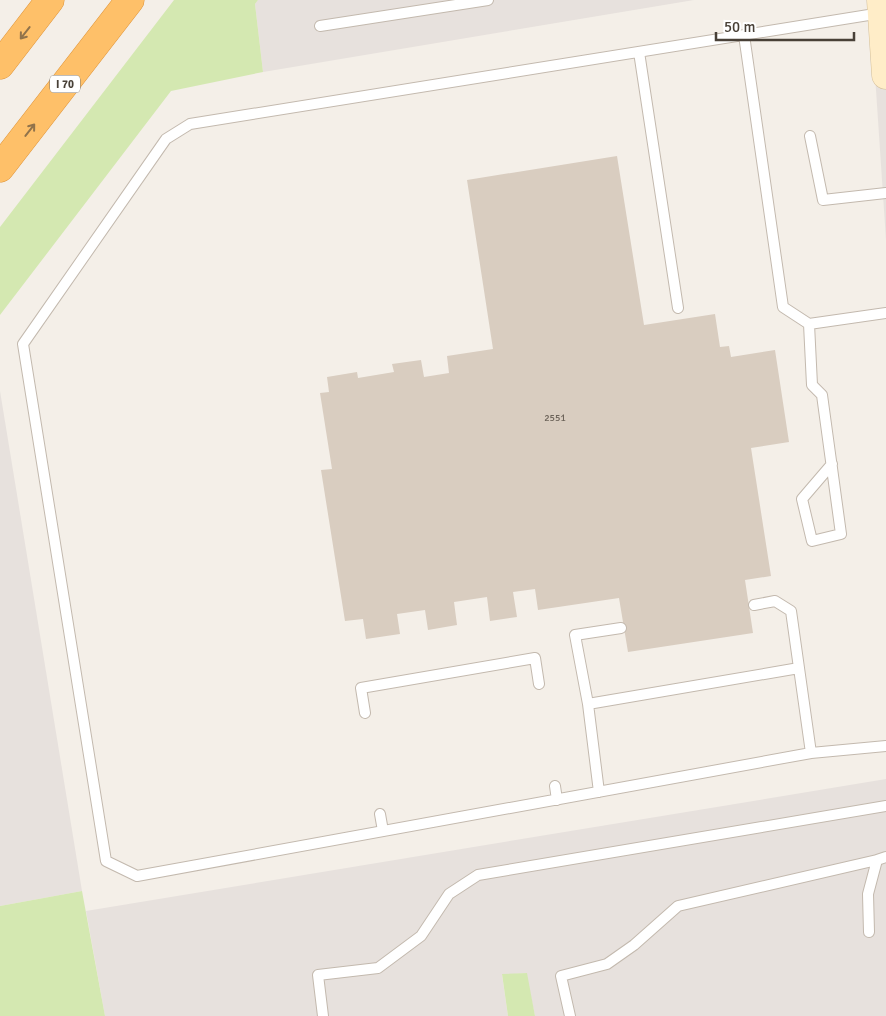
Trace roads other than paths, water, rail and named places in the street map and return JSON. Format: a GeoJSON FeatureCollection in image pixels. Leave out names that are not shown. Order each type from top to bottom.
{"type":"FeatureCollection","features":[{"type":"Feature","properties":{"kind":"highway"},"geometry":{"type":"LineString","coordinates":[[0,65],[50,0]]}},
{"type":"Feature","properties":{"kind":"highway","name":"I 70"},"geometry":{"type":"LineString","coordinates":[[0,168],[130,0]]}},
{"type":"Feature","properties":{"kind":"main road"},"geometry":{"type":"LineString","coordinates":[[882,7],[886,61]]}},
{"type":"Feature","properties":{"kind":"lane"},"geometry":{"type":"LineString","coordinates":[[320,26],[488,0]]}},
{"type":"Feature","properties":{"kind":"lane"},"geometry":{"type":"LineString","coordinates":[[882,7],[744,35],[190,124],[166,139],[23,344],[106,861],[137,876],[811,753],[886,746]]}},
{"type":"Feature","properties":{"kind":"lane"},"geometry":{"type":"LineString","coordinates":[[744,35],[784,307],[808,324],[886,313]]}},
{"type":"Feature","properties":{"kind":"lane"},"geometry":{"type":"LineString","coordinates":[[639,52],[678,308]]}},
{"type":"Feature","properties":{"kind":"lane"},"geometry":{"type":"LineString","coordinates":[[810,136],[824,200],[886,193]]}},
{"type":"Feature","properties":{"kind":"lane"},"geometry":{"type":"LineString","coordinates":[[808,324],[812,385],[822,395],[832,464],[842,534],[812,541],[802,499],[832,464]]}},
{"type":"Feature","properties":{"kind":"lane"},"geometry":{"type":"LineString","coordinates":[[754,605],[775,601],[791,611],[811,753]]}},
{"type":"Feature","properties":{"kind":"lane"},"geometry":{"type":"LineString","coordinates":[[599,792],[588,704],[575,635],[621,628]]}},
{"type":"Feature","properties":{"kind":"lane"},"geometry":{"type":"LineString","coordinates":[[365,713],[361,688],[535,658],[539,684]]}},
{"type":"Feature","properties":{"kind":"lane"},"geometry":{"type":"LineString","coordinates":[[588,704],[799,668]]}},
{"type":"Feature","properties":{"kind":"lane"},"geometry":{"type":"LineString","coordinates":[[555,786],[557,800]]}},
{"type":"Feature","properties":{"kind":"lane"},"geometry":{"type":"LineString","coordinates":[[323,1016],[318,975],[378,968],[421,936],[449,894],[478,875],[886,806]]}},
{"type":"Feature","properties":{"kind":"lane"},"geometry":{"type":"LineString","coordinates":[[380,814],[383,832]]}},
{"type":"Feature","properties":{"kind":"lane"},"geometry":{"type":"LineString","coordinates":[[869,932],[868,894],[882,859]]}},
{"type":"Feature","properties":{"kind":"lane"},"geometry":{"type":"LineString","coordinates":[[570,1016],[561,976],[607,964],[634,946],[678,906],[882,859]]}}]}
